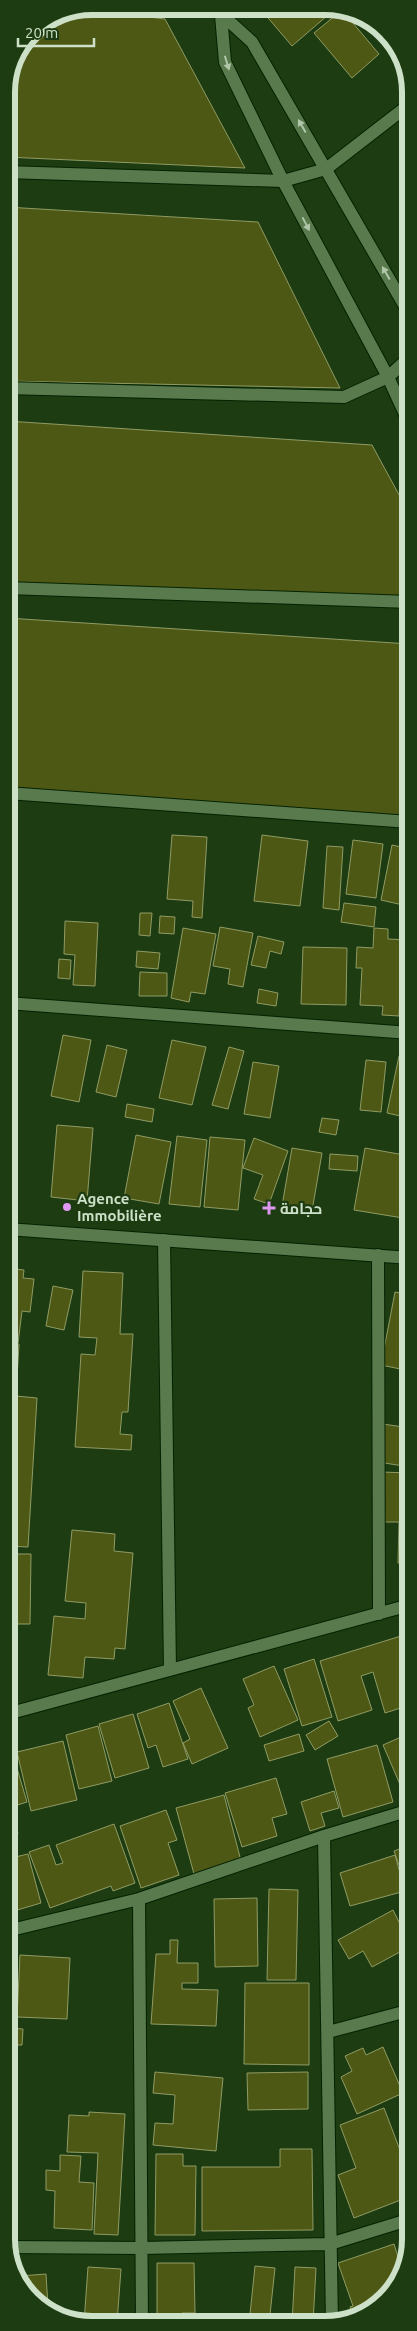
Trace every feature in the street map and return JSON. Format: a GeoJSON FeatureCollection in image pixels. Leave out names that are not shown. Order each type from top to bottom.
{"type":"FeatureCollection","features":[{"type":"Feature","properties":{"kind":"street"},"geometry":{"type":"LineString","coordinates":[[220,15],[225,62],[283,181],[388,377],[402,408]]}},
{"type":"Feature","properties":{"kind":"street"},"geometry":{"type":"LineString","coordinates":[[222,15],[252,42],[402,301]]}},
{"type":"Feature","properties":{"kind":"street"},"geometry":{"type":"LineString","coordinates":[[15,172],[283,181],[326,169],[402,110]]}},
{"type":"Feature","properties":{"kind":"street"},"geometry":{"type":"LineString","coordinates":[[15,388],[344,397],[388,377],[402,364]]}},
{"type":"Feature","properties":{"kind":"street"},"geometry":{"type":"LineString","coordinates":[[15,588],[402,602]]}},
{"type":"Feature","properties":{"kind":"street"},"geometry":{"type":"LineString","coordinates":[[15,794],[402,821]]}},
{"type":"Feature","properties":{"kind":"street"},"geometry":{"type":"LineString","coordinates":[[15,1004],[402,1032]]}},
{"type":"Feature","properties":{"kind":"street"},"geometry":{"type":"LineString","coordinates":[[15,1230],[402,1257]]}},
{"type":"Feature","properties":{"kind":"street"},"geometry":{"type":"LineString","coordinates":[[164,1240],[170,1670]]}},
{"type":"Feature","properties":{"kind":"street"},"geometry":{"type":"LineString","coordinates":[[378,1255],[378,1614]]}},
{"type":"Feature","properties":{"kind":"street"},"geometry":{"type":"LineString","coordinates":[[15,1712],[402,1607]]}},
{"type":"Feature","properties":{"kind":"street"},"geometry":{"type":"LineString","coordinates":[[15,1929],[139,1899],[324,1836],[402,1812]]}},
{"type":"Feature","properties":{"kind":"street"},"geometry":{"type":"LineString","coordinates":[[324,1836],[332,2315]]}},
{"type":"Feature","properties":{"kind":"street"},"geometry":{"type":"LineString","coordinates":[[139,1899],[142,2316]]}},
{"type":"Feature","properties":{"kind":"street"},"geometry":{"type":"LineString","coordinates":[[328,2032],[402,2012]]}},
{"type":"Feature","properties":{"kind":"street"},"geometry":{"type":"LineString","coordinates":[[16,2247],[142,2248],[330,2244],[402,2222]]}},
{"type":"Feature","properties":{"kind":"building"},"geometry":{"type":"Polygon","coordinates":[[[134,15],[165,19],[245,168],[15,157],[16,77],[28,49],[49,28],[77,16],[134,15]]]}},
{"type":"Feature","properties":{"kind":"building"},"geometry":{"type":"Polygon","coordinates":[[[266,15],[328,15],[292,46],[266,15]]]}},
{"type":"Feature","properties":{"kind":"building"},"geometry":{"type":"Polygon","coordinates":[[[335,16],[340,16],[350,19],[379,54],[352,78],[314,33],[335,16]]]}},
{"type":"Feature","properties":{"kind":"building"},"geometry":{"type":"Polygon","coordinates":[[[15,208],[258,222],[340,388],[15,381],[15,208]]]}},
{"type":"Feature","properties":{"kind":"building"},"geometry":{"type":"Polygon","coordinates":[[[15,422],[372,445],[402,500],[402,601],[15,588],[15,422]]]}},
{"type":"Feature","properties":{"kind":"building"},"geometry":{"type":"Polygon","coordinates":[[[15,619],[402,643],[402,816],[15,789],[15,619]]]}},
{"type":"Feature","properties":{"kind":"building"},"geometry":{"type":"Polygon","coordinates":[[[172,835],[207,837],[202,918],[192,917],[193,901],[167,899],[172,835]]]}},
{"type":"Feature","properties":{"kind":"building"},"geometry":{"type":"Polygon","coordinates":[[[262,835],[308,841],[300,906],[254,901],[262,835]]]}},
{"type":"Feature","properties":{"kind":"building"},"geometry":{"type":"Polygon","coordinates":[[[353,840],[383,844],[376,898],[346,894],[353,840]]]}},
{"type":"Feature","properties":{"kind":"building"},"geometry":{"type":"Polygon","coordinates":[[[392,845],[402,847],[402,905],[381,900],[392,845]]]}},
{"type":"Feature","properties":{"kind":"building"},"geometry":{"type":"Polygon","coordinates":[[[327,846],[343,847],[339,910],[323,908],[327,846]]]}},
{"type":"Feature","properties":{"kind":"building"},"geometry":{"type":"Polygon","coordinates":[[[344,903],[376,907],[374,927],[341,922],[344,903]]]}},
{"type":"Feature","properties":{"kind":"building"},"geometry":{"type":"Polygon","coordinates":[[[140,913],[152,913],[150,936],[139,935],[140,913]]]}},
{"type":"Feature","properties":{"kind":"building"},"geometry":{"type":"Polygon","coordinates":[[[160,916],[175,917],[174,934],[159,933],[160,916]]]}},
{"type":"Feature","properties":{"kind":"building"},"geometry":{"type":"Polygon","coordinates":[[[65,921],[98,923],[95,986],[73,985],[75,955],[64,954],[65,921]]]}},
{"type":"Feature","properties":{"kind":"building"},"geometry":{"type":"Polygon","coordinates":[[[220,927],[253,933],[243,987],[228,984],[230,969],[213,966],[220,927]]]}},
{"type":"Feature","properties":{"kind":"building"},"geometry":{"type":"Polygon","coordinates":[[[183,928],[216,934],[205,994],[191,992],[189,1002],[171,998],[183,928]]]}},
{"type":"Feature","properties":{"kind":"building"},"geometry":{"type":"Polygon","coordinates":[[[374,928],[388,929],[388,939],[402,940],[402,995],[400,995],[399,1016],[382,1015],[383,1006],[360,1005],[362,968],[356,968],[357,947],[373,948],[374,928]]]}},
{"type":"Feature","properties":{"kind":"building"},"geometry":{"type":"Polygon","coordinates":[[[258,936],[284,942],[281,954],[270,951],[266,968],[251,965],[258,936]]]}},
{"type":"Feature","properties":{"kind":"building"},"geometry":{"type":"Polygon","coordinates":[[[303,947],[347,948],[346,1005],[301,1004],[303,947]]]}},
{"type":"Feature","properties":{"kind":"building"},"geometry":{"type":"Polygon","coordinates":[[[137,951],[160,953],[158,969],[136,967],[137,951]]]}},
{"type":"Feature","properties":{"kind":"building"},"geometry":{"type":"Polygon","coordinates":[[[59,959],[71,960],[70,979],[58,978],[59,959]]]}},
{"type":"Feature","properties":{"kind":"building"},"geometry":{"type":"Polygon","coordinates":[[[140,972],[167,973],[167,996],[139,996],[140,972]]]}},
{"type":"Feature","properties":{"kind":"building"},"geometry":{"type":"Polygon","coordinates":[[[259,989],[278,993],[276,1006],[257,1003],[259,989]]]}},
{"type":"Feature","properties":{"kind":"building"},"geometry":{"type":"Polygon","coordinates":[[[63,1035],[91,1040],[79,1102],[51,1096],[63,1035]]]}},
{"type":"Feature","properties":{"kind":"building"},"geometry":{"type":"Polygon","coordinates":[[[172,1040],[206,1047],[192,1105],[159,1098],[172,1040]]]}},
{"type":"Feature","properties":{"kind":"building"},"geometry":{"type":"Polygon","coordinates":[[[107,1045],[127,1050],[116,1097],[96,1092],[107,1045]]]}},
{"type":"Feature","properties":{"kind":"building"},"geometry":{"type":"Polygon","coordinates":[[[229,1047],[244,1051],[228,1109],[212,1105],[229,1047]]]}},
{"type":"Feature","properties":{"kind":"building"},"geometry":{"type":"Polygon","coordinates":[[[399,1056],[402,1057],[402,1116],[387,1113],[399,1056]]]}},
{"type":"Feature","properties":{"kind":"building"},"geometry":{"type":"Polygon","coordinates":[[[366,1060],[386,1062],[381,1112],[360,1110],[366,1060]]]}},
{"type":"Feature","properties":{"kind":"building"},"geometry":{"type":"Polygon","coordinates":[[[253,1062],[279,1066],[270,1118],[244,1114],[253,1062]]]}},
{"type":"Feature","properties":{"kind":"building"},"geometry":{"type":"Polygon","coordinates":[[[127,1104],[154,1109],[152,1122],[125,1117],[127,1104]]]}},
{"type":"Feature","properties":{"kind":"building"},"geometry":{"type":"Polygon","coordinates":[[[322,1118],[339,1120],[336,1135],[319,1132],[322,1118]]]}},
{"type":"Feature","properties":{"kind":"building"},"geometry":{"type":"Polygon","coordinates":[[[57,1125],[93,1128],[87,1201],[51,1197],[57,1125]]]}},
{"type":"Feature","properties":{"kind":"building"},"geometry":{"type":"Polygon","coordinates":[[[136,1135],[171,1142],[159,1204],[124,1198],[136,1135]]]}},
{"type":"Feature","properties":{"kind":"building"},"geometry":{"type":"Polygon","coordinates":[[[177,1136],[207,1140],[200,1207],[169,1204],[177,1136]]]}},
{"type":"Feature","properties":{"kind":"building"},"geometry":{"type":"Polygon","coordinates":[[[210,1137],[245,1140],[238,1210],[204,1207],[210,1137]]]}},
{"type":"Feature","properties":{"kind":"building"},"geometry":{"type":"Polygon","coordinates":[[[254,1138],[288,1151],[269,1204],[254,1199],[263,1175],[243,1168],[254,1138]]]}},
{"type":"Feature","properties":{"kind":"building"},"geometry":{"type":"Polygon","coordinates":[[[292,1148],[322,1153],[312,1211],[282,1206],[292,1148]]]}},
{"type":"Feature","properties":{"kind":"building"},"geometry":{"type":"Polygon","coordinates":[[[365,1148],[402,1155],[402,1218],[354,1210],[365,1148]]]}},
{"type":"Feature","properties":{"kind":"building"},"geometry":{"type":"Polygon","coordinates":[[[330,1154],[358,1156],[357,1171],[329,1169],[330,1154]]]}},
{"type":"Feature","properties":{"kind":"building"},"geometry":{"type":"Polygon","coordinates":[[[15,1269],[24,1270],[23,1278],[34,1279],[30,1312],[22,1311],[18,1343],[15,1343],[15,1269]]]}},
{"type":"Feature","properties":{"kind":"building"},"geometry":{"type":"Polygon","coordinates":[[[83,1271],[123,1273],[120,1334],[133,1334],[128,1412],[122,1412],[120,1434],[132,1435],[131,1450],[75,1447],[81,1354],[95,1355],[97,1338],[79,1337],[83,1271]]]}},
{"type":"Feature","properties":{"kind":"building"},"geometry":{"type":"Polygon","coordinates":[[[53,1286],[73,1290],[64,1330],[46,1326],[53,1286]]]}},
{"type":"Feature","properties":{"kind":"building"},"geometry":{"type":"Polygon","coordinates":[[[395,1292],[402,1293],[402,1369],[381,1365],[395,1292]]]}},
{"type":"Feature","properties":{"kind":"building"},"geometry":{"type":"Polygon","coordinates":[[[15,1344],[19,1344],[16,1396],[37,1398],[28,1547],[15,1546],[15,1344]]]}},
{"type":"Feature","properties":{"kind":"building"},"geometry":{"type":"Polygon","coordinates":[[[383,1424],[402,1427],[402,1466],[378,1462],[383,1424]]]}},
{"type":"Feature","properties":{"kind":"building"},"geometry":{"type":"Polygon","coordinates":[[[381,1472],[402,1473],[402,1563],[398,1563],[399,1522],[380,1522],[381,1472]]]}},
{"type":"Feature","properties":{"kind":"building"},"geometry":{"type":"Polygon","coordinates":[[[72,1530],[115,1534],[114,1551],[133,1553],[125,1649],[115,1648],[114,1659],[85,1657],[83,1678],[48,1675],[54,1616],[85,1619],[86,1603],[65,1601],[72,1530]]]}},
{"type":"Feature","properties":{"kind":"building"},"geometry":{"type":"Polygon","coordinates":[[[15,1554],[31,1554],[30,1624],[15,1624],[15,1554]]]}},
{"type":"Feature","properties":{"kind":"building"},"geometry":{"type":"Polygon","coordinates":[[[401,1636],[402,1708],[385,1713],[373,1672],[361,1676],[372,1710],[338,1721],[320,1661],[401,1636]]]}},
{"type":"Feature","properties":{"kind":"building"},"geometry":{"type":"Polygon","coordinates":[[[314,1659],[332,1717],[302,1726],[284,1669],[314,1659]]]}},
{"type":"Feature","properties":{"kind":"building"},"geometry":{"type":"Polygon","coordinates":[[[274,1666],[298,1720],[260,1737],[248,1708],[254,1705],[243,1679],[274,1666]]]}},
{"type":"Feature","properties":{"kind":"building"},"geometry":{"type":"Polygon","coordinates":[[[201,1688],[228,1748],[192,1764],[183,1743],[190,1739],[173,1701],[201,1688]]]}},
{"type":"Feature","properties":{"kind":"building"},"geometry":{"type":"Polygon","coordinates":[[[169,1703],[188,1759],[163,1767],[156,1745],[148,1748],[137,1714],[169,1703]]]}},
{"type":"Feature","properties":{"kind":"building"},"geometry":{"type":"Polygon","coordinates":[[[133,1714],[149,1768],[115,1778],[99,1724],[133,1714]]]}},
{"type":"Feature","properties":{"kind":"building"},"geometry":{"type":"Polygon","coordinates":[[[329,1721],[338,1736],[315,1750],[306,1735],[329,1721]]]}},
{"type":"Feature","properties":{"kind":"building"},"geometry":{"type":"Polygon","coordinates":[[[98,1726],[112,1781],[79,1789],[66,1735],[98,1726]]]}},
{"type":"Feature","properties":{"kind":"building"},"geometry":{"type":"Polygon","coordinates":[[[299,1734],[304,1751],[269,1761],[264,1745],[299,1734]]]}},
{"type":"Feature","properties":{"kind":"building"},"geometry":{"type":"Polygon","coordinates":[[[402,1737],[402,1789],[383,1745],[402,1737]]]}},
{"type":"Feature","properties":{"kind":"building"},"geometry":{"type":"Polygon","coordinates":[[[63,1741],[77,1800],[31,1811],[17,1752],[63,1741]]]}},
{"type":"Feature","properties":{"kind":"building"},"geometry":{"type":"Polygon","coordinates":[[[377,1745],[393,1802],[343,1817],[327,1759],[377,1745]]]}},
{"type":"Feature","properties":{"kind":"building"},"geometry":{"type":"Polygon","coordinates":[[[15,1762],[27,1802],[15,1806],[15,1762]]]}},
{"type":"Feature","properties":{"kind":"building"},"geometry":{"type":"Polygon","coordinates":[[[276,1778],[287,1814],[272,1818],[277,1836],[242,1847],[225,1793],[276,1778]]]}},
{"type":"Feature","properties":{"kind":"building"},"geometry":{"type":"Polygon","coordinates":[[[334,1791],[339,1808],[321,1813],[325,1826],[310,1831],[301,1802],[334,1791]]]}},
{"type":"Feature","properties":{"kind":"building"},"geometry":{"type":"Polygon","coordinates":[[[224,1795],[241,1861],[194,1874],[176,1808],[224,1795]]]}},
{"type":"Feature","properties":{"kind":"building"},"geometry":{"type":"Polygon","coordinates":[[[166,1810],[177,1840],[168,1843],[179,1875],[141,1888],[120,1826],[166,1810]]]}},
{"type":"Feature","properties":{"kind":"building"},"geometry":{"type":"Polygon","coordinates":[[[15,1822],[18,1834],[15,1835],[15,1822]]]}},
{"type":"Feature","properties":{"kind":"building"},"geometry":{"type":"Polygon","coordinates":[[[114,1824],[135,1883],[113,1891],[111,1886],[50,1908],[29,1852],[49,1845],[56,1865],[63,1863],[56,1845],[114,1824]]]}},
{"type":"Feature","properties":{"kind":"building"},"geometry":{"type":"Polygon","coordinates":[[[402,1848],[402,1874],[394,1851],[402,1848]]]}},
{"type":"Feature","properties":{"kind":"building"},"geometry":{"type":"Polygon","coordinates":[[[28,1854],[41,1903],[15,1911],[15,1882],[17,1881],[15,1857],[28,1854]]]}},
{"type":"Feature","properties":{"kind":"building"},"geometry":{"type":"Polygon","coordinates":[[[395,1855],[402,1880],[402,1892],[350,1906],[340,1873],[395,1855]]]}},
{"type":"Feature","properties":{"kind":"building"},"geometry":{"type":"Polygon","coordinates":[[[269,1889],[298,1890],[296,1980],[267,1980],[269,1889]]]}},
{"type":"Feature","properties":{"kind":"building"},"geometry":{"type":"Polygon","coordinates":[[[257,1898],[258,1966],[215,1967],[214,1899],[257,1898]]]}},
{"type":"Feature","properties":{"kind":"building"},"geometry":{"type":"Polygon","coordinates":[[[393,1910],[402,1928],[402,1951],[372,1967],[363,1951],[349,1959],[338,1940],[393,1910]]]}},
{"type":"Feature","properties":{"kind":"building"},"geometry":{"type":"Polygon","coordinates":[[[170,1940],[178,1940],[177,1963],[198,1963],[198,1983],[182,1983],[182,1989],[218,1990],[216,2026],[151,2024],[156,1954],[170,1954],[170,1940]]]}},
{"type":"Feature","properties":{"kind":"building"},"geometry":{"type":"Polygon","coordinates":[[[20,1955],[70,1958],[67,2019],[17,2017],[20,1955]]]}},
{"type":"Feature","properties":{"kind":"building"},"geometry":{"type":"Polygon","coordinates":[[[245,1983],[309,1983],[309,2065],[244,2064],[245,1983]]]}},
{"type":"Feature","properties":{"kind":"building"},"geometry":{"type":"Polygon","coordinates":[[[15,2028],[23,2029],[22,2045],[15,2045],[15,2028]]]}},
{"type":"Feature","properties":{"kind":"building"},"geometry":{"type":"Polygon","coordinates":[[[383,2047],[402,2093],[357,2114],[341,2077],[352,2071],[345,2056],[363,2048],[366,2055],[383,2047]]]}},
{"type":"Feature","properties":{"kind":"building"},"geometry":{"type":"Polygon","coordinates":[[[155,2072],[223,2078],[216,2151],[153,2145],[155,2123],[173,2124],[175,2095],[153,2093],[155,2072]]]}},
{"type":"Feature","properties":{"kind":"building"},"geometry":{"type":"Polygon","coordinates":[[[308,2072],[308,2109],[248,2110],[247,2073],[308,2072]]]}},
{"type":"Feature","properties":{"kind":"building"},"geometry":{"type":"Polygon","coordinates":[[[384,2108],[402,2155],[402,2199],[354,2218],[338,2175],[356,2168],[340,2125],[384,2108]]]}},
{"type":"Feature","properties":{"kind":"building"},"geometry":{"type":"Polygon","coordinates":[[[89,2112],[125,2114],[118,2235],[94,2234],[98,2153],[67,2152],[69,2115],[89,2116],[89,2112]]]}},
{"type":"Feature","properties":{"kind":"building"},"geometry":{"type":"Polygon","coordinates":[[[280,2149],[312,2149],[313,2230],[202,2231],[202,2167],[280,2167],[280,2149]]]}},
{"type":"Feature","properties":{"kind":"building"},"geometry":{"type":"Polygon","coordinates":[[[156,2154],[183,2154],[183,2166],[196,2166],[195,2235],[155,2235],[156,2154]]]}},
{"type":"Feature","properties":{"kind":"building"},"geometry":{"type":"Polygon","coordinates":[[[60,2155],[81,2156],[79,2182],[94,2183],[92,2230],[54,2228],[55,2191],[46,2190],[46,2170],[60,2171],[60,2155]]]}},
{"type":"Feature","properties":{"kind":"building"},"geometry":{"type":"Polygon","coordinates":[[[394,2244],[399,2260],[392,2277],[383,2290],[363,2306],[351,2311],[350,2307],[353,2306],[338,2263],[394,2244]]]}},
{"type":"Feature","properties":{"kind":"building"},"geometry":{"type":"Polygon","coordinates":[[[157,2263],[194,2263],[195,2313],[182,2313],[182,2316],[157,2316],[157,2263]]]}},
{"type":"Feature","properties":{"kind":"building"},"geometry":{"type":"Polygon","coordinates":[[[255,2266],[275,2268],[270,2316],[250,2316],[255,2266]]]}},
{"type":"Feature","properties":{"kind":"building"},"geometry":{"type":"Polygon","coordinates":[[[88,2267],[121,2269],[118,2316],[85,2316],[88,2267]]]}},
{"type":"Feature","properties":{"kind":"building"},"geometry":{"type":"Polygon","coordinates":[[[295,2267],[316,2268],[313,2316],[292,2316],[295,2267]]]}},
{"type":"Feature","properties":{"kind":"building"},"geometry":{"type":"Polygon","coordinates":[[[46,2274],[48,2302],[34,2290],[24,2276],[46,2274]]]}},
{"type":"Feature","properties":{"kind":"place","name":"Agence Immobilière"},"geometry":{"type":"Point","coordinates":[67,1207]}},
{"type":"Feature","properties":{"kind":"place","name":"حجامة"},"geometry":{"type":"Point","coordinates":[269,1208]}}]}
